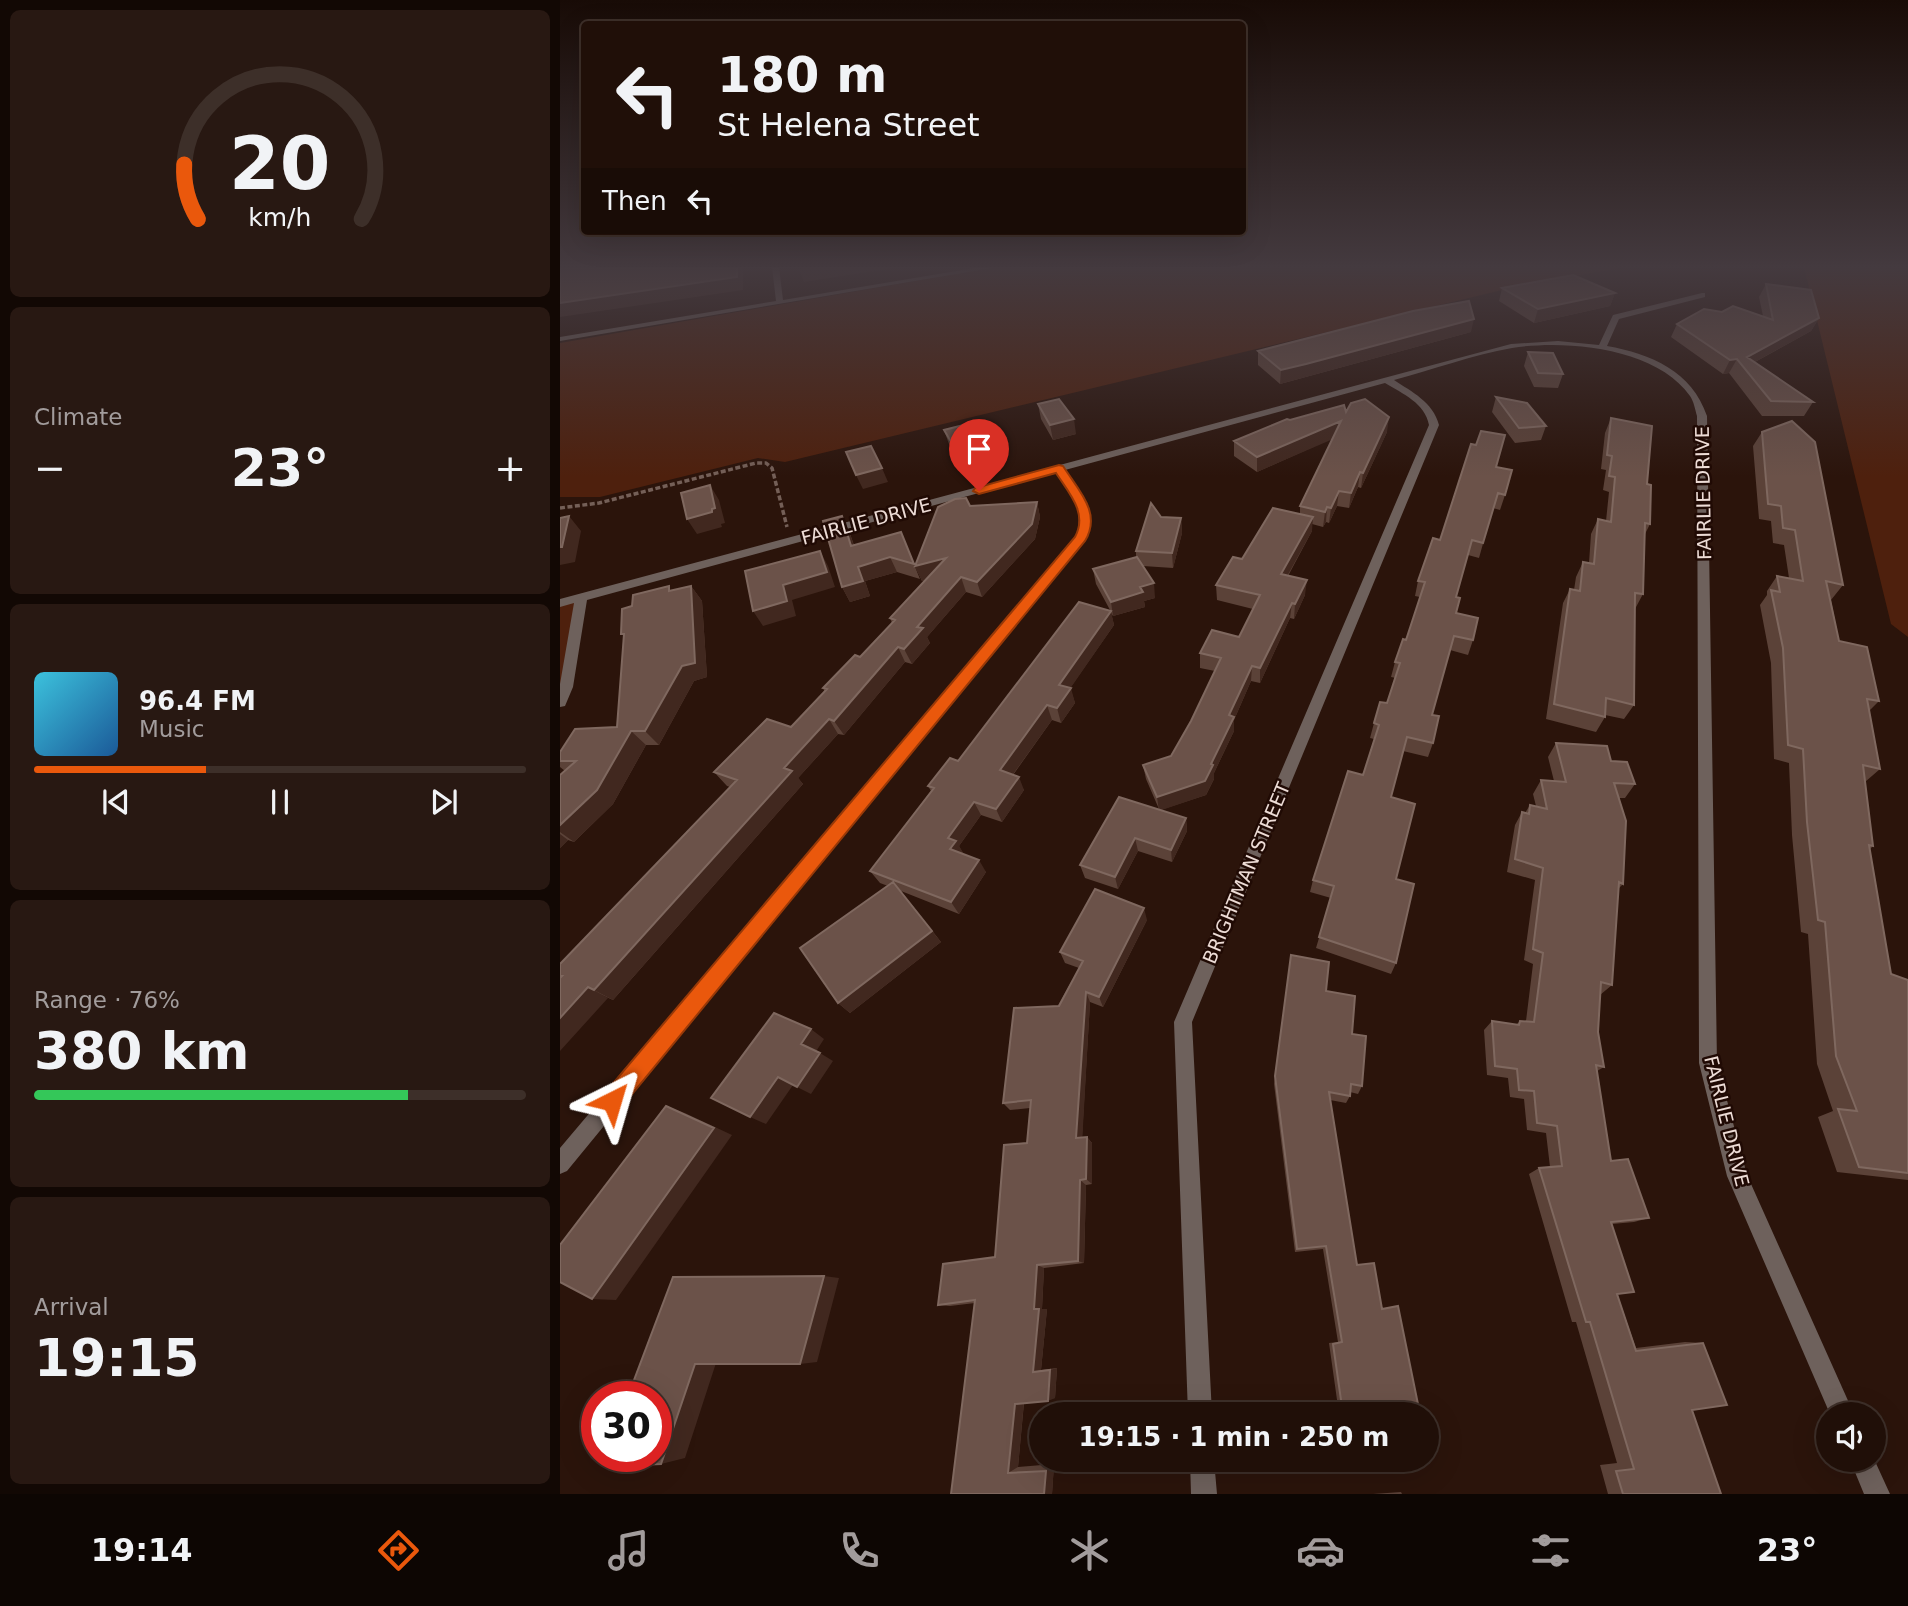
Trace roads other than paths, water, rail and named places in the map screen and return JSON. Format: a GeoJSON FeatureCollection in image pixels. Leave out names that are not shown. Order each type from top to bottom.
{"type":"FeatureCollection","features":[{"type":"Feature","properties":{"kind":"street"},"geometry":{"type":"LineString","coordinates":[[560,340],[580,337]]}},
{"type":"Feature","properties":{"kind":"street"},"geometry":{"type":"LineString","coordinates":[[1602,348],[1607,337]]}},
{"type":"Feature","properties":{"kind":"street","name":"FAIRLIE DRIVE"},"geometry":{"type":"LineString","coordinates":[[560,603],[1511,346],[1567,342],[1628,353],[1657,365],[1681,381],[1696,397],[1702,416],[1708,1063],[1737,1176],[1837,1402]]}},
{"type":"Feature","properties":{"kind":"street","name":"BRIGHTMAN STREET"},"geometry":{"type":"LineString","coordinates":[[1199,1402],[1183,1022],[1434,425],[1434,417],[1428,408],[1387,380]]}},
{"type":"Feature","properties":{"kind":"street"},"geometry":{"type":"LineString","coordinates":[[560,1164],[1080,539],[1087,517],[1059,469]]}},
{"type":"Feature","properties":{"kind":"street"},"geometry":{"type":"LineString","coordinates":[[560,702],[566,687],[581,598]]}},
{"type":"Feature","properties":{"kind":"street"},"geometry":{"type":"LineString","coordinates":[[1203,1472],[1204,1494]]}},
{"type":"Feature","properties":{"kind":"street"},"geometry":{"type":"LineString","coordinates":[[1867,1472],[1877,1494]]}}]}
